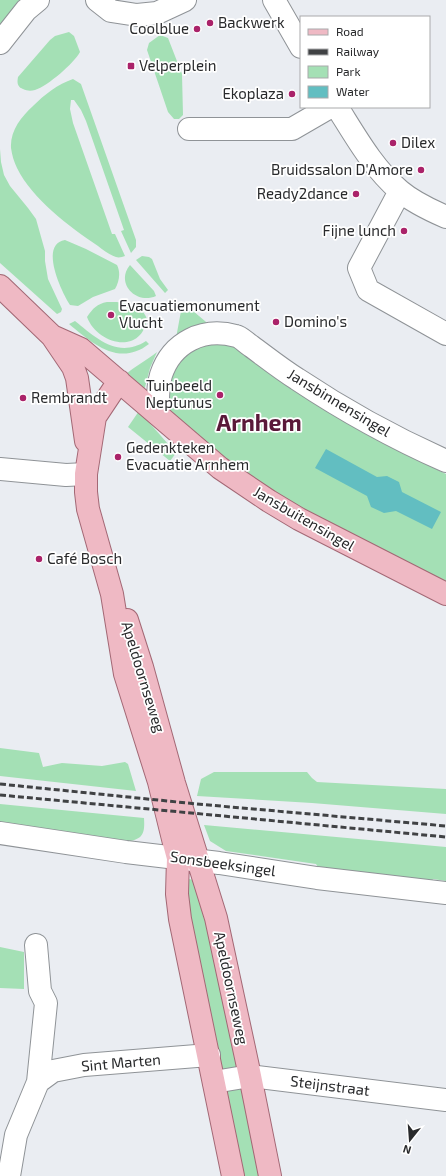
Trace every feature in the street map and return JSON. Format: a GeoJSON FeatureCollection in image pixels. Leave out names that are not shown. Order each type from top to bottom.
{"type":"FeatureCollection","features":[{"type":"Feature","properties":{"kind":"main road"},"geometry":{"type":"LineString","coordinates":[[0,286],[52,336],[73,367],[76,378],[87,466]]}},
{"type":"Feature","properties":{"kind":"main road"},"geometry":{"type":"LineString","coordinates":[[52,336],[81,349],[118,380],[95,417],[87,466]]}},
{"type":"Feature","properties":{"kind":"main road","name":"Jansbuitensingel"},"geometry":{"type":"LineString","coordinates":[[118,380],[220,468],[269,501],[330,536],[446,594]]}},
{"type":"Feature","properties":{"kind":"main road","name":"Apeldoornseweg"},"geometry":{"type":"LineString","coordinates":[[87,466],[86,492],[88,509],[112,594],[125,674],[159,782],[187,859],[210,895],[250,1076],[270,1176]]}},
{"type":"Feature","properties":{"kind":"main road","name":"Apeldoornseweg"},"geometry":{"type":"LineString","coordinates":[[187,859],[177,894],[180,919],[233,1176]]}},
{"type":"Feature","properties":{"kind":"street"},"geometry":{"type":"LineString","coordinates":[[0,43],[26,10],[38,0]]}},
{"type":"Feature","properties":{"kind":"street"},"geometry":{"type":"LineString","coordinates":[[97,0],[111,11],[137,15],[157,13],[185,0]]}},
{"type":"Feature","properties":{"kind":"street"},"geometry":{"type":"LineString","coordinates":[[274,0],[300,46]]}},
{"type":"Feature","properties":{"kind":"street"},"geometry":{"type":"LineString","coordinates":[[190,129],[292,129],[328,108]]}},
{"type":"Feature","properties":{"kind":"street"},"geometry":{"type":"LineString","coordinates":[[339,108],[372,162],[400,192],[446,217]]}},
{"type":"Feature","properties":{"kind":"street"},"geometry":{"type":"LineString","coordinates":[[400,192],[359,268],[368,290],[446,334]]}},
{"type":"Feature","properties":{"kind":"street","name":"Jansbinnensingel"},"geometry":{"type":"LineString","coordinates":[[158,414],[158,393],[162,374],[172,356],[185,343],[202,334],[220,333],[238,336],[296,379],[353,414],[414,446],[446,460]]}},
{"type":"Feature","properties":{"kind":"street"},"geometry":{"type":"LineString","coordinates":[[0,468],[66,475],[87,466]]}},
{"type":"Feature","properties":{"kind":"street","name":"Sonsbeeksingel"},"geometry":{"type":"LineString","coordinates":[[0,833],[317,878],[446,893]]}},
{"type":"Feature","properties":{"kind":"street"},"geometry":{"type":"LineString","coordinates":[[9,1176],[16,1135],[38,1082],[46,1003],[40,991],[36,945]]}},
{"type":"Feature","properties":{"kind":"street","name":"Sint Marten"},"geometry":{"type":"LineString","coordinates":[[38,1082],[53,1071],[84,1065],[209,1055]]}},
{"type":"Feature","properties":{"kind":"street","name":"Steijnstraat"},"geometry":{"type":"LineString","coordinates":[[214,1082],[250,1076],[446,1100]]}},
{"type":"Feature","properties":{"kind":"green space"},"geometry":{"type":"Polygon","coordinates":[[[0,0],[31,0],[0,36],[0,0]]]}},
{"type":"Feature","properties":{"kind":"green space"},"geometry":{"type":"Polygon","coordinates":[[[69,32],[74,36],[80,52],[77,57],[60,74],[40,88],[29,91],[20,87],[18,77],[50,40],[55,36],[69,32]]]}},
{"type":"Feature","properties":{"kind":"green space"},"geometry":{"type":"Polygon","coordinates":[[[160,35],[168,38],[182,74],[183,115],[179,119],[174,119],[168,112],[147,50],[149,43],[160,35]]]}},
{"type":"Feature","properties":{"kind":"green space"},"geometry":{"type":"Polygon","coordinates":[[[73,79],[81,84],[136,240],[136,247],[131,253],[121,231],[124,230],[86,121],[74,100],[71,100],[70,109],[73,123],[112,234],[115,234],[125,256],[123,257],[111,255],[53,212],[32,191],[17,168],[13,158],[11,142],[17,125],[37,102],[57,87],[73,79]]]}},
{"type":"Feature","properties":{"kind":"green space"},"geometry":{"type":"Polygon","coordinates":[[[0,149],[4,175],[10,186],[36,219],[45,251],[48,279],[62,309],[61,312],[57,314],[0,263],[0,149]]]}},
{"type":"Feature","properties":{"kind":"green space"},"geometry":{"type":"Polygon","coordinates":[[[65,240],[117,265],[119,277],[115,289],[93,297],[78,306],[70,305],[62,290],[54,269],[53,259],[54,250],[57,243],[65,240]]]}},
{"type":"Feature","properties":{"kind":"green space"},"geometry":{"type":"Polygon","coordinates":[[[142,256],[152,259],[160,279],[168,290],[165,293],[136,260],[142,256]]]}},
{"type":"Feature","properties":{"kind":"green space"},"geometry":{"type":"Polygon","coordinates":[[[130,265],[154,291],[156,296],[149,298],[141,297],[130,291],[126,285],[125,279],[126,272],[130,265]]]}},
{"type":"Feature","properties":{"kind":"green space"},"geometry":{"type":"Polygon","coordinates":[[[107,302],[131,304],[136,306],[144,313],[147,319],[143,331],[136,338],[128,342],[118,342],[100,334],[92,326],[87,317],[91,311],[100,304],[107,302]]]}},
{"type":"Feature","properties":{"kind":"green space"},"geometry":{"type":"Polygon","coordinates":[[[186,305],[212,327],[176,338],[181,311],[186,305]]]}},
{"type":"Feature","properties":{"kind":"green space"},"geometry":{"type":"Polygon","coordinates":[[[75,321],[99,340],[117,347],[126,348],[136,346],[146,341],[149,344],[138,351],[127,353],[117,353],[107,350],[87,339],[69,324],[75,321]]]}},
{"type":"Feature","properties":{"kind":"green space"},"geometry":{"type":"Polygon","coordinates":[[[228,341],[362,428],[417,460],[446,474],[446,583],[354,538],[260,485],[226,461],[172,414],[167,404],[166,379],[183,349],[228,341]]]}},
{"type":"Feature","properties":{"kind":"green space"},"geometry":{"type":"Polygon","coordinates":[[[157,352],[150,368],[144,391],[125,375],[157,352]]]}},
{"type":"Feature","properties":{"kind":"green space"},"geometry":{"type":"Polygon","coordinates":[[[139,411],[176,453],[170,461],[128,427],[139,411]]]}},
{"type":"Feature","properties":{"kind":"green space"},"geometry":{"type":"Polygon","coordinates":[[[0,748],[39,753],[43,767],[62,763],[102,766],[125,762],[128,764],[136,791],[0,776],[0,748]]]}},
{"type":"Feature","properties":{"kind":"green space"},"geometry":{"type":"Polygon","coordinates":[[[214,772],[307,772],[317,782],[446,789],[446,814],[312,803],[197,796],[201,779],[214,772]]]}},
{"type":"Feature","properties":{"kind":"green space"},"geometry":{"type":"Polygon","coordinates":[[[0,804],[144,818],[144,828],[140,837],[127,842],[0,822],[0,804]]]}},
{"type":"Feature","properties":{"kind":"green space"},"geometry":{"type":"Polygon","coordinates":[[[204,825],[446,847],[446,881],[433,879],[432,881],[318,867],[316,864],[226,851],[210,841],[204,825]]]}},
{"type":"Feature","properties":{"kind":"green space"},"geometry":{"type":"Polygon","coordinates":[[[184,878],[199,881],[238,1068],[226,1071],[218,1068],[219,1051],[192,925],[184,878]]]}},
{"type":"Feature","properties":{"kind":"green space"},"geometry":{"type":"Polygon","coordinates":[[[0,947],[24,952],[24,989],[0,988],[0,947]]]}},
{"type":"Feature","properties":{"kind":"green space"},"geometry":{"type":"Polygon","coordinates":[[[243,1086],[259,1176],[244,1176],[231,1111],[225,1106],[224,1093],[227,1089],[243,1086]]]}},
{"type":"Feature","properties":{"kind":"water"},"geometry":{"type":"Polygon","coordinates":[[[326,449],[377,477],[387,476],[399,482],[402,492],[441,512],[432,529],[396,511],[384,513],[371,507],[367,496],[315,468],[326,449]]]}},
{"type":"Feature","properties":{"kind":"railway"},"geometry":{"type":"LineString","coordinates":[[0,784],[197,804],[446,826]]}},
{"type":"Feature","properties":{"kind":"railway"},"geometry":{"type":"LineString","coordinates":[[0,795],[446,837]]}},
{"type":"Feature","properties":{"kind":"place","name":"Backwerk"},"geometry":{"type":"Point","coordinates":[210,23]}},
{"type":"Feature","properties":{"kind":"place","name":"Coolblue"},"geometry":{"type":"Point","coordinates":[197,29]}},
{"type":"Feature","properties":{"kind":"place","name":"Velperplein"},"geometry":{"type":"Point","coordinates":[131,66]}},
{"type":"Feature","properties":{"kind":"place","name":"Ekoplaza"},"geometry":{"type":"Point","coordinates":[292,94]}},
{"type":"Feature","properties":{"kind":"place","name":"Dilex"},"geometry":{"type":"Point","coordinates":[393,143]}},
{"type":"Feature","properties":{"kind":"place","name":"Bruidssalon D'Amore"},"geometry":{"type":"Point","coordinates":[421,170]}},
{"type":"Feature","properties":{"kind":"place","name":"Ready2dance"},"geometry":{"type":"Point","coordinates":[356,194]}},
{"type":"Feature","properties":{"kind":"place","name":"Fijne lunch"},"geometry":{"type":"Point","coordinates":[404,231]}},
{"type":"Feature","properties":{"kind":"place","name":"Evacuatiemonument Vlucht"},"geometry":{"type":"Point","coordinates":[111,315]}},
{"type":"Feature","properties":{"kind":"place","name":"Domino's"},"geometry":{"type":"Point","coordinates":[276,322]}},
{"type":"Feature","properties":{"kind":"place","name":"Tuinbeeld Neptunus"},"geometry":{"type":"Point","coordinates":[220,395]}},
{"type":"Feature","properties":{"kind":"place","name":"Rembrandt"},"geometry":{"type":"Point","coordinates":[23,398]}},
{"type":"Feature","properties":{"kind":"place","name":"Gedenkteken Evacuatie Arnhem"},"geometry":{"type":"Point","coordinates":[118,457]}},
{"type":"Feature","properties":{"kind":"place","name":"Café Bosch"},"geometry":{"type":"Point","coordinates":[39,559]}},
{"type":"Feature","properties":{"kind":"district","name":"Arnhem"},"geometry":{"type":"Point","coordinates":[259,423]}}]}
